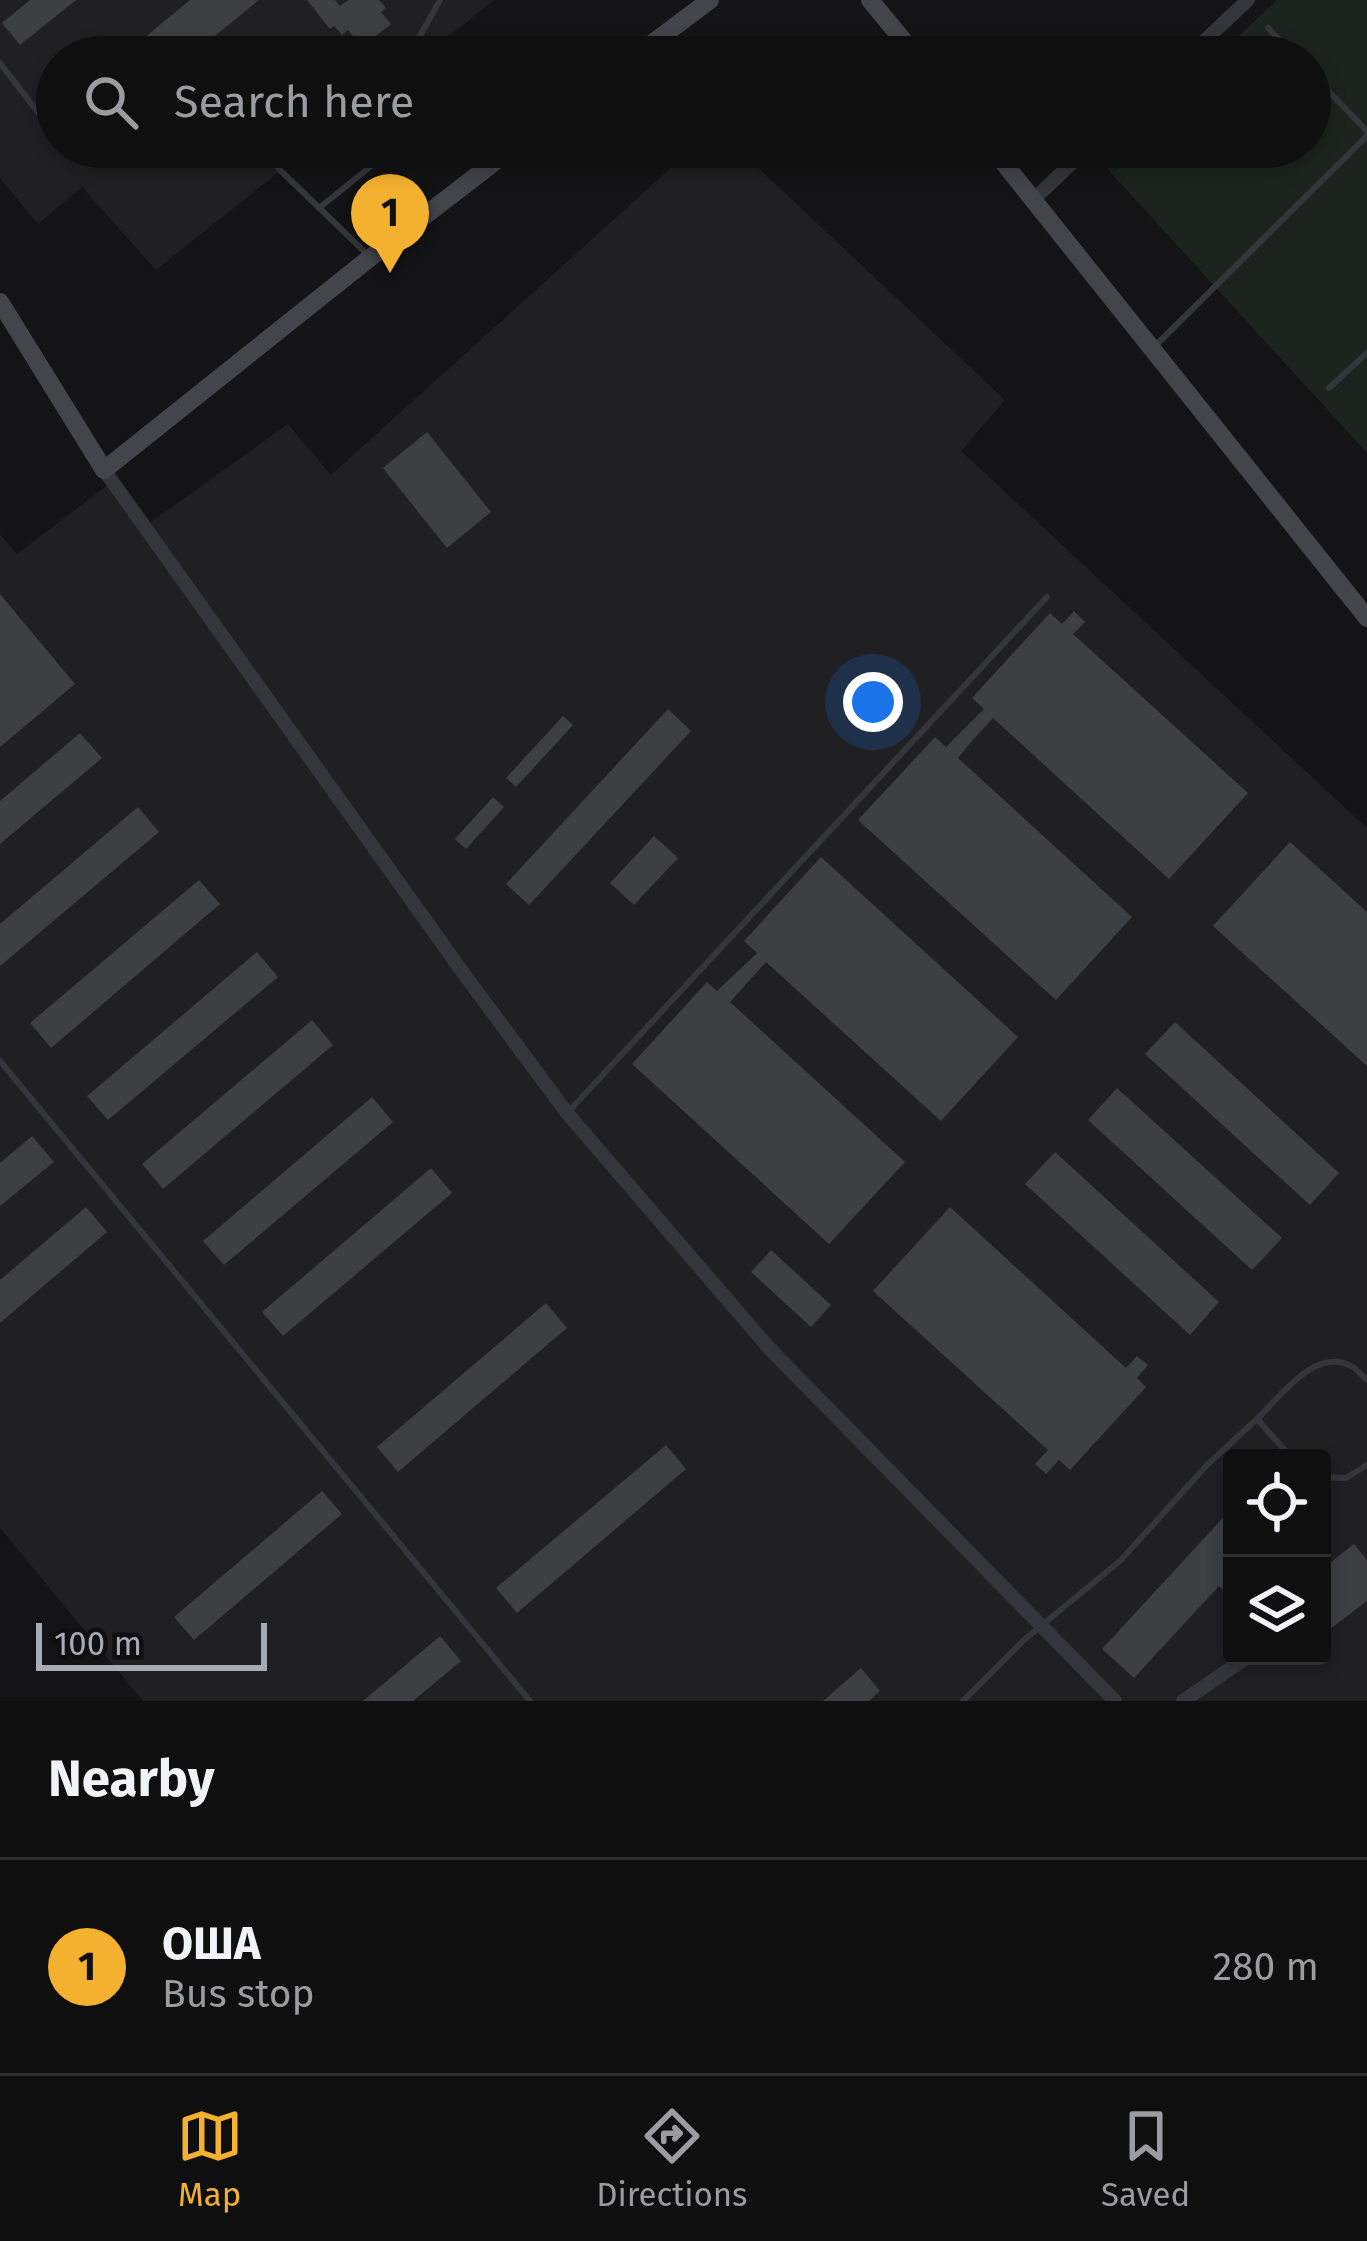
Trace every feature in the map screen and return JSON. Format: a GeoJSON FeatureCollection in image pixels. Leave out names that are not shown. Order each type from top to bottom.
{"type":"FeatureCollection","features":[{"type":"Feature","properties":{"kind":"street"},"geometry":{"type":"LineString","coordinates":[[662,36],[710,0]]}},
{"type":"Feature","properties":{"kind":"street"},"geometry":{"type":"LineString","coordinates":[[869,0],[899,36]]}},
{"type":"Feature","properties":{"kind":"street"},"geometry":{"type":"LineString","coordinates":[[1209,36],[1248,0]]}},
{"type":"Feature","properties":{"kind":"street"},"geometry":{"type":"LineString","coordinates":[[104,470],[487,168]]}},
{"type":"Feature","properties":{"kind":"street"},"geometry":{"type":"LineString","coordinates":[[1008,168],[1367,618]]}},
{"type":"Feature","properties":{"kind":"street"},"geometry":{"type":"LineString","coordinates":[[1034,199],[1067,168]]}},
{"type":"Feature","properties":{"kind":"street"},"geometry":{"type":"LineString","coordinates":[[0,302],[104,470],[567,1113],[769,1348],[1115,1701]]}},
{"type":"Feature","properties":{"kind":"street"},"geometry":{"type":"LineString","coordinates":[[1183,1701],[1236,1665]]}},
{"type":"Feature","properties":{"kind":"lane"},"geometry":{"type":"LineString","coordinates":[[420,36],[440,0]]}},
{"type":"Feature","properties":{"kind":"lane"},"geometry":{"type":"LineString","coordinates":[[1268,28],[1276,36]]}},
{"type":"Feature","properties":{"kind":"lane"},"geometry":{"type":"LineString","coordinates":[[0,63],[36,110]]}},
{"type":"Feature","properties":{"kind":"lane"},"geometry":{"type":"LineString","coordinates":[[1152,348],[1367,133],[1331,94]]}},
{"type":"Feature","properties":{"kind":"lane"},"geometry":{"type":"LineString","coordinates":[[278,168],[371,257]]}},
{"type":"Feature","properties":{"kind":"lane"},"geometry":{"type":"LineString","coordinates":[[319,208],[369,168]]}},
{"type":"Feature","properties":{"kind":"lane"},"geometry":{"type":"LineString","coordinates":[[1329,388],[1367,353]]}},
{"type":"Feature","properties":{"kind":"lane"},"geometry":{"type":"LineString","coordinates":[[567,1113],[1047,597]]}},
{"type":"Feature","properties":{"kind":"lane"},"geometry":{"type":"LineString","coordinates":[[0,1061],[530,1701]]}},
{"type":"Feature","properties":{"kind":"lane"},"geometry":{"type":"LineString","coordinates":[[963,1701],[1041,1626],[1121,1560],[1208,1465],[1310,1368],[1332,1361],[1352,1366],[1367,1381]]}},
{"type":"Feature","properties":{"kind":"lane"},"geometry":{"type":"LineString","coordinates":[[1257,1419],[1284,1449]]}},
{"type":"Feature","properties":{"kind":"lane"},"geometry":{"type":"LineString","coordinates":[[1331,1478],[1346,1478],[1367,1465]]}},
{"type":"Feature","properties":{"kind":"shaded area"},"geometry":{"type":"Polygon","coordinates":[[[0,0],[494,0],[449,36],[36,36],[36,168],[284,168],[156,270],[82,187],[38,224],[0,178],[0,0]]]}},
{"type":"Feature","properties":{"kind":"shaded area"},"geometry":{"type":"Polygon","coordinates":[[[1277,0],[1367,0],[1367,453],[1107,168],[1331,168],[1331,36],[1238,36],[1277,0]]]}},
{"type":"Feature","properties":{"kind":"shaded area"},"geometry":{"type":"Polygon","coordinates":[[[671,168],[758,168],[1005,400],[961,451],[1367,828],[1367,1701],[143,1701],[0,1528],[0,534],[17,554],[117,478],[151,522],[288,424],[331,475],[671,168]]]}},
{"type":"Feature","properties":{"kind":"building"},"geometry":{"type":"Polygon","coordinates":[[[30,0],[76,0],[20,45],[2,23],[30,0]]]}},
{"type":"Feature","properties":{"kind":"building"},"geometry":{"type":"Polygon","coordinates":[[[190,0],[259,0],[215,36],[146,36],[190,0]]]}},
{"type":"Feature","properties":{"kind":"building"},"geometry":{"type":"Polygon","coordinates":[[[307,0],[335,0],[340,6],[348,0],[379,0],[391,24],[376,36],[353,36],[348,30],[342,35],[334,26],[330,29],[307,0]]]}},
{"type":"Feature","properties":{"kind":"building"},"geometry":{"type":"Polygon","coordinates":[[[427,432],[491,512],[447,548],[383,468],[427,432]]]}},
{"type":"Feature","properties":{"kind":"building"},"geometry":{"type":"Polygon","coordinates":[[[0,594],[75,684],[0,747],[0,594]]]}},
{"type":"Feature","properties":{"kind":"building"},"geometry":{"type":"Polygon","coordinates":[[[1074,611],[1085,622],[1073,634],[1248,793],[1169,879],[993,718],[958,758],[1132,917],[1056,1000],[858,820],[935,737],[946,747],[984,709],[972,698],[1050,613],[1062,624],[1074,611]]]}},
{"type":"Feature","properties":{"kind":"building"},"geometry":{"type":"Polygon","coordinates":[[[668,709],[691,731],[529,905],[506,884],[668,709]]]}},
{"type":"Feature","properties":{"kind":"building"},"geometry":{"type":"Polygon","coordinates":[[[563,716],[573,725],[516,787],[506,778],[563,716]]]}},
{"type":"Feature","properties":{"kind":"building"},"geometry":{"type":"Polygon","coordinates":[[[80,733],[102,758],[0,844],[0,801],[80,733]]]}},
{"type":"Feature","properties":{"kind":"building"},"geometry":{"type":"Polygon","coordinates":[[[493,797],[504,807],[466,849],[455,839],[493,797]]]}},
{"type":"Feature","properties":{"kind":"building"},"geometry":{"type":"Polygon","coordinates":[[[138,807],[159,832],[0,966],[0,924],[138,807]]]}},
{"type":"Feature","properties":{"kind":"building"},"geometry":{"type":"Polygon","coordinates":[[[654,836],[678,858],[634,905],[610,883],[654,836]]]}},
{"type":"Feature","properties":{"kind":"building"},"geometry":{"type":"Polygon","coordinates":[[[1290,842],[1367,912],[1367,1066],[1213,926],[1290,842]]]}},
{"type":"Feature","properties":{"kind":"building"},"geometry":{"type":"Polygon","coordinates":[[[821,857],[1018,1037],[941,1121],[766,962],[730,1002],[905,1162],[829,1244],[632,1064],[707,982],[717,991],[757,953],[744,941],[821,857]]]}},
{"type":"Feature","properties":{"kind":"building"},"geometry":{"type":"Polygon","coordinates":[[[199,880],[220,904],[51,1048],[30,1023],[199,880]]]}},
{"type":"Feature","properties":{"kind":"building"},"geometry":{"type":"Polygon","coordinates":[[[257,952],[278,977],[108,1120],[87,1096],[257,952]]]}},
{"type":"Feature","properties":{"kind":"building"},"geometry":{"type":"Polygon","coordinates":[[[312,1020],[333,1045],[163,1189],[142,1164],[312,1020]]]}},
{"type":"Feature","properties":{"kind":"building"},"geometry":{"type":"Polygon","coordinates":[[[1175,1022],[1339,1173],[1310,1205],[1145,1054],[1175,1022]]]}},
{"type":"Feature","properties":{"kind":"building"},"geometry":{"type":"Polygon","coordinates":[[[1117,1088],[1282,1238],[1252,1270],[1088,1120],[1117,1088]]]}},
{"type":"Feature","properties":{"kind":"building"},"geometry":{"type":"Polygon","coordinates":[[[372,1097],[393,1122],[224,1265],[203,1241],[372,1097]]]}},
{"type":"Feature","properties":{"kind":"building"},"geometry":{"type":"Polygon","coordinates":[[[32,1136],[54,1162],[0,1206],[0,1163],[32,1136]]]}},
{"type":"Feature","properties":{"kind":"building"},"geometry":{"type":"Polygon","coordinates":[[[1055,1152],[1219,1302],[1190,1335],[1025,1184],[1055,1152]]]}},
{"type":"Feature","properties":{"kind":"building"},"geometry":{"type":"Polygon","coordinates":[[[431,1168],[452,1193],[283,1336],[262,1312],[431,1168]]]}},
{"type":"Feature","properties":{"kind":"building"},"geometry":{"type":"Polygon","coordinates":[[[86,1207],[107,1232],[0,1323],[0,1280],[86,1207]]]}},
{"type":"Feature","properties":{"kind":"building"},"geometry":{"type":"Polygon","coordinates":[[[950,1207],[1126,1368],[1137,1356],[1148,1365],[1137,1378],[1146,1387],[1070,1470],[1059,1460],[1046,1474],[1035,1464],[1048,1450],[873,1291],[950,1207]]]}},
{"type":"Feature","properties":{"kind":"building"},"geometry":{"type":"Polygon","coordinates":[[[771,1250],[831,1305],[811,1327],[751,1272],[771,1250]]]}},
{"type":"Feature","properties":{"kind":"building"},"geometry":{"type":"Polygon","coordinates":[[[546,1303],[567,1328],[398,1472],[377,1447],[546,1303]]]}},
{"type":"Feature","properties":{"kind":"building"},"geometry":{"type":"Polygon","coordinates":[[[666,1445],[686,1469],[517,1613],[496,1588],[666,1445]]]}},
{"type":"Feature","properties":{"kind":"building"},"geometry":{"type":"Polygon","coordinates":[[[322,1491],[342,1514],[194,1640],[174,1617],[322,1491]]]}},
{"type":"Feature","properties":{"kind":"building"},"geometry":{"type":"Polygon","coordinates":[[[1223,1518],[1223,1590],[1219,1586],[1134,1678],[1102,1649],[1223,1518]]]}},
{"type":"Feature","properties":{"kind":"building"},"geometry":{"type":"Polygon","coordinates":[[[1354,1544],[1367,1560],[1367,1601],[1331,1628],[1331,1562],[1354,1544]]]}},
{"type":"Feature","properties":{"kind":"building"},"geometry":{"type":"Polygon","coordinates":[[[440,1636],[461,1661],[413,1701],[363,1701],[440,1636]]]}},
{"type":"Feature","properties":{"kind":"building"},"geometry":{"type":"Polygon","coordinates":[[[861,1668],[880,1691],[869,1701],[823,1701],[861,1668]]]}},
{"type":"Feature","properties":{"kind":"place","name":"ОША"},"geometry":{"type":"Point","coordinates":[390,273]}}]}
